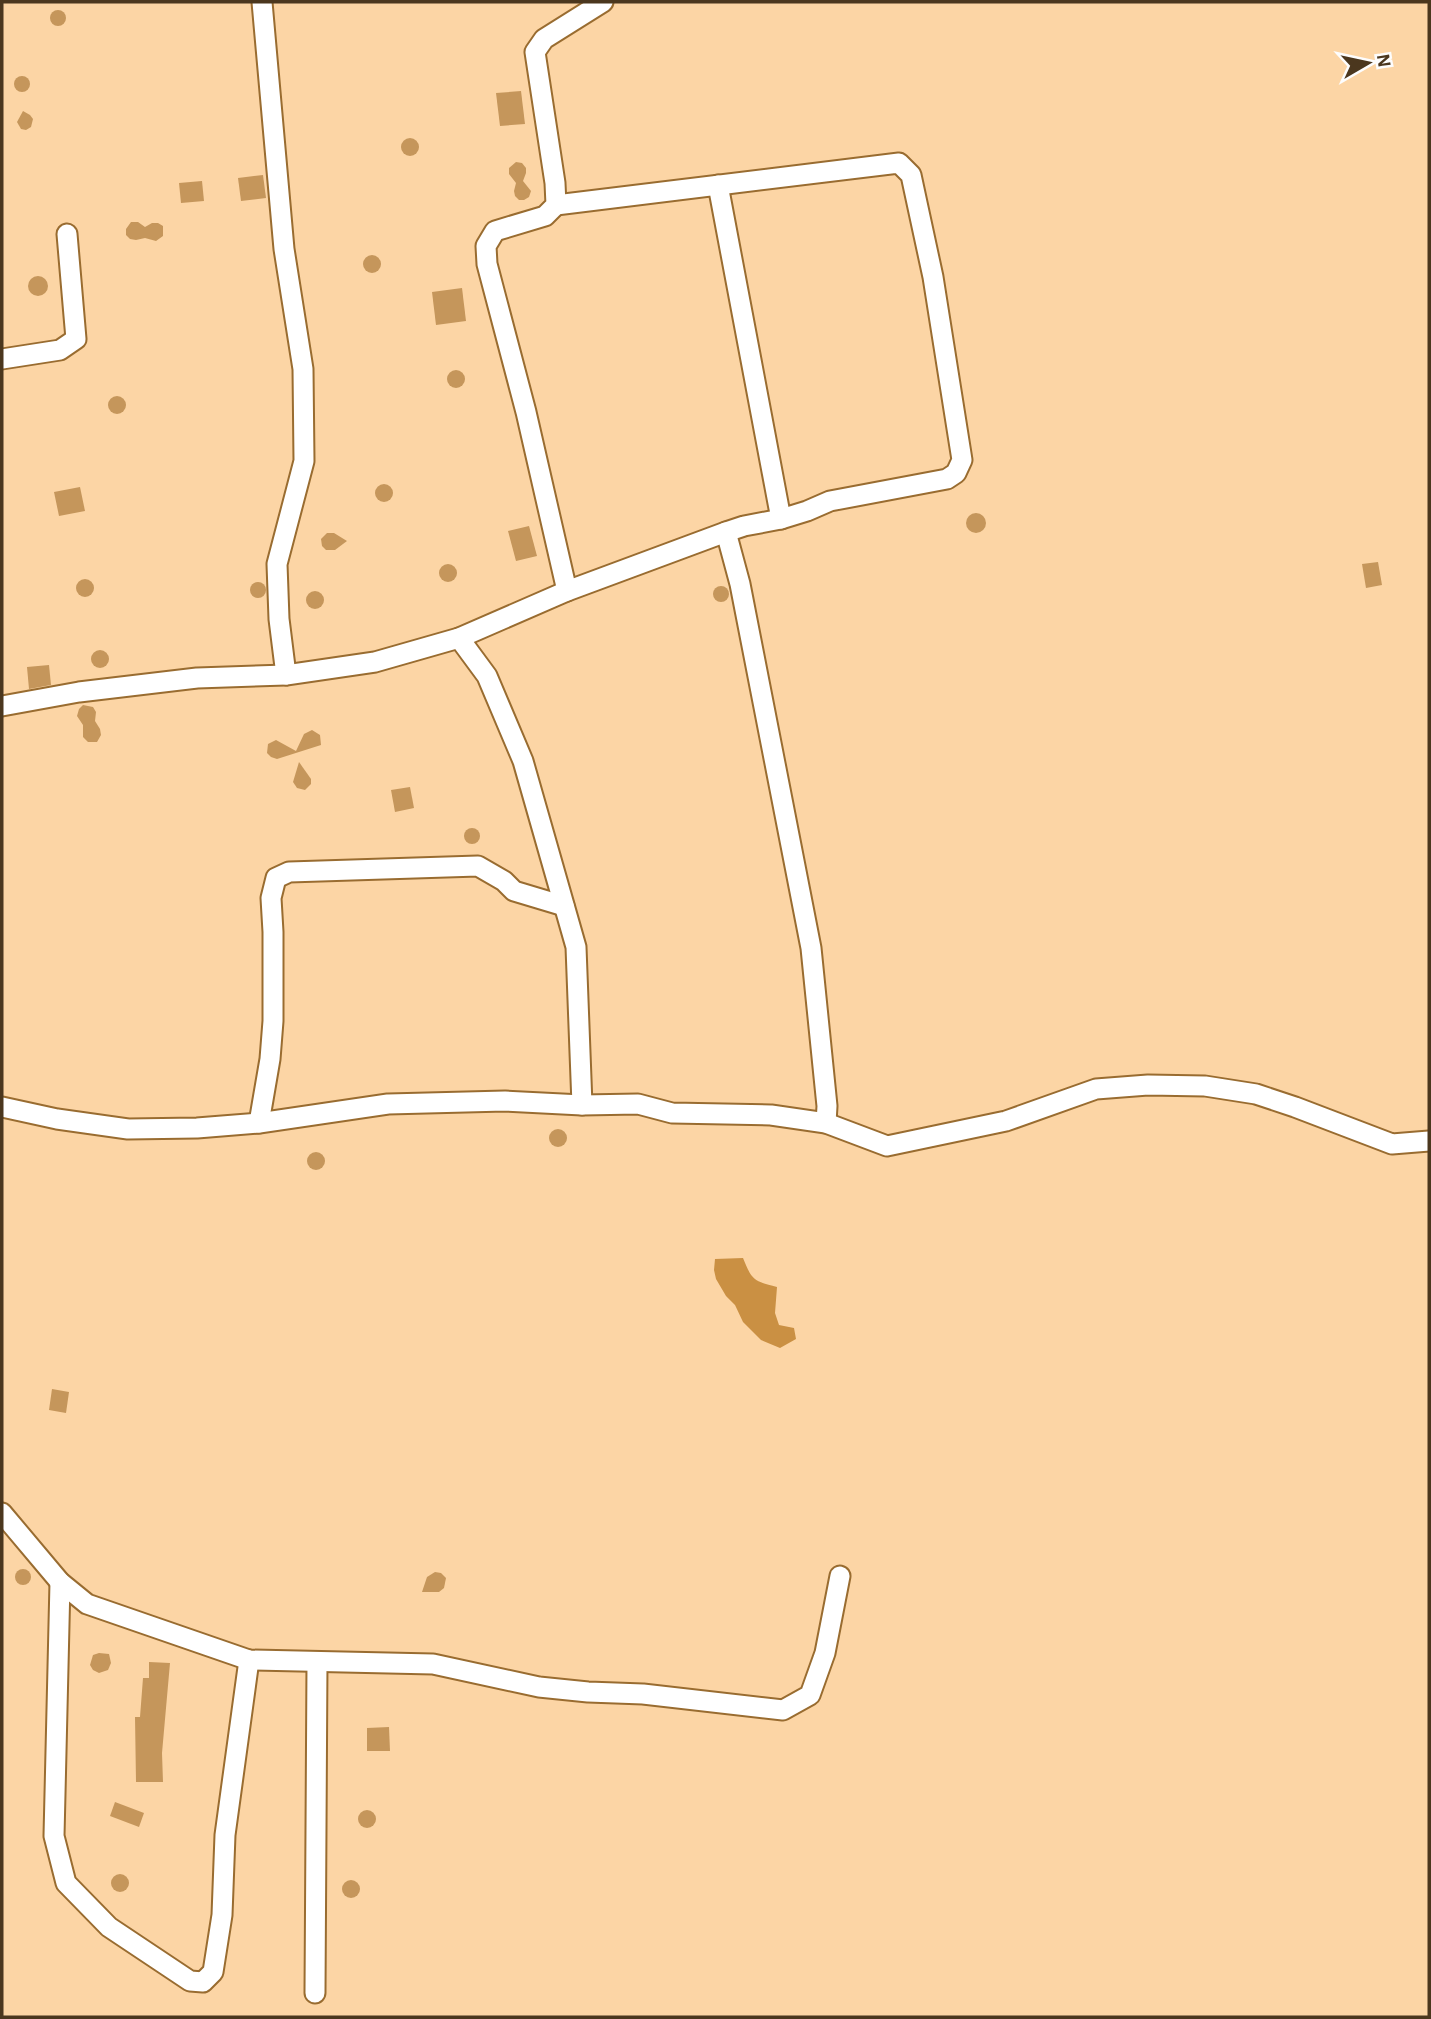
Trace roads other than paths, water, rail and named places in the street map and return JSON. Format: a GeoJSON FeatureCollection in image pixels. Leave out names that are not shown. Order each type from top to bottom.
{"type":"FeatureCollection","features":[{"type":"Feature","properties":{"kind":"street"},"geometry":{"type":"LineString","coordinates":[[261,2],[284,249],[303,369],[304,461],[277,564],[279,619],[286,675]]}},
{"type":"Feature","properties":{"kind":"street"},"geometry":{"type":"LineString","coordinates":[[556,205],[535,52],[544,40],[603,2]]}},
{"type":"Feature","properties":{"kind":"street"},"geometry":{"type":"LineString","coordinates":[[2,706],[79,692],[197,678],[286,675],[375,662],[459,638],[567,591],[744,526],[807,512],[830,501],[947,479],[956,473],[962,460],[933,277],[911,175],[899,163],[556,205],[545,216],[495,231],[486,246],[487,264],[542,478],[567,591]]}},
{"type":"Feature","properties":{"kind":"street"},"geometry":{"type":"LineString","coordinates":[[718,185],[781,519]]}},
{"type":"Feature","properties":{"kind":"street"},"geometry":{"type":"LineString","coordinates":[[2,359],[60,350],[76,339],[67,234]]}},
{"type":"Feature","properties":{"kind":"street"},"geometry":{"type":"LineString","coordinates":[[726,532],[740,584],[811,948],[827,1106],[826,1123]]}},
{"type":"Feature","properties":{"kind":"street"},"geometry":{"type":"LineString","coordinates":[[459,638],[487,676],[523,761],[576,947],[582,1105]]}},
{"type":"Feature","properties":{"kind":"street"},"geometry":{"type":"LineString","coordinates":[[259,1122],[270,1059],[273,1021],[271,898],[276,878],[289,872],[478,866],[514,891],[564,906]]}},
{"type":"Feature","properties":{"kind":"street"},"geometry":{"type":"LineString","coordinates":[[2,1107],[57,1119],[128,1129],[197,1128],[388,1104],[505,1101],[582,1105],[638,1104],[672,1112],[771,1115],[826,1123],[887,1146],[1006,1121],[1096,1089],[1148,1085],[1205,1086],[1256,1094],[1392,1144],[1429,1141]]}},
{"type":"Feature","properties":{"kind":"street"},"geometry":{"type":"LineString","coordinates":[[2,1513],[60,1581],[87,1604],[248,1660],[433,1664],[539,1687],[643,1694],[783,1710],[810,1695],[825,1653],[840,1576]]}},
{"type":"Feature","properties":{"kind":"street"},"geometry":{"type":"LineString","coordinates":[[60,1581],[54,1836],[66,1883],[109,1927],[190,1981],[203,1982],[213,1972],[222,1915],[225,1835],[248,1660]]}},
{"type":"Feature","properties":{"kind":"street"},"geometry":{"type":"LineString","coordinates":[[315,1993],[317,1662]]}}]}
